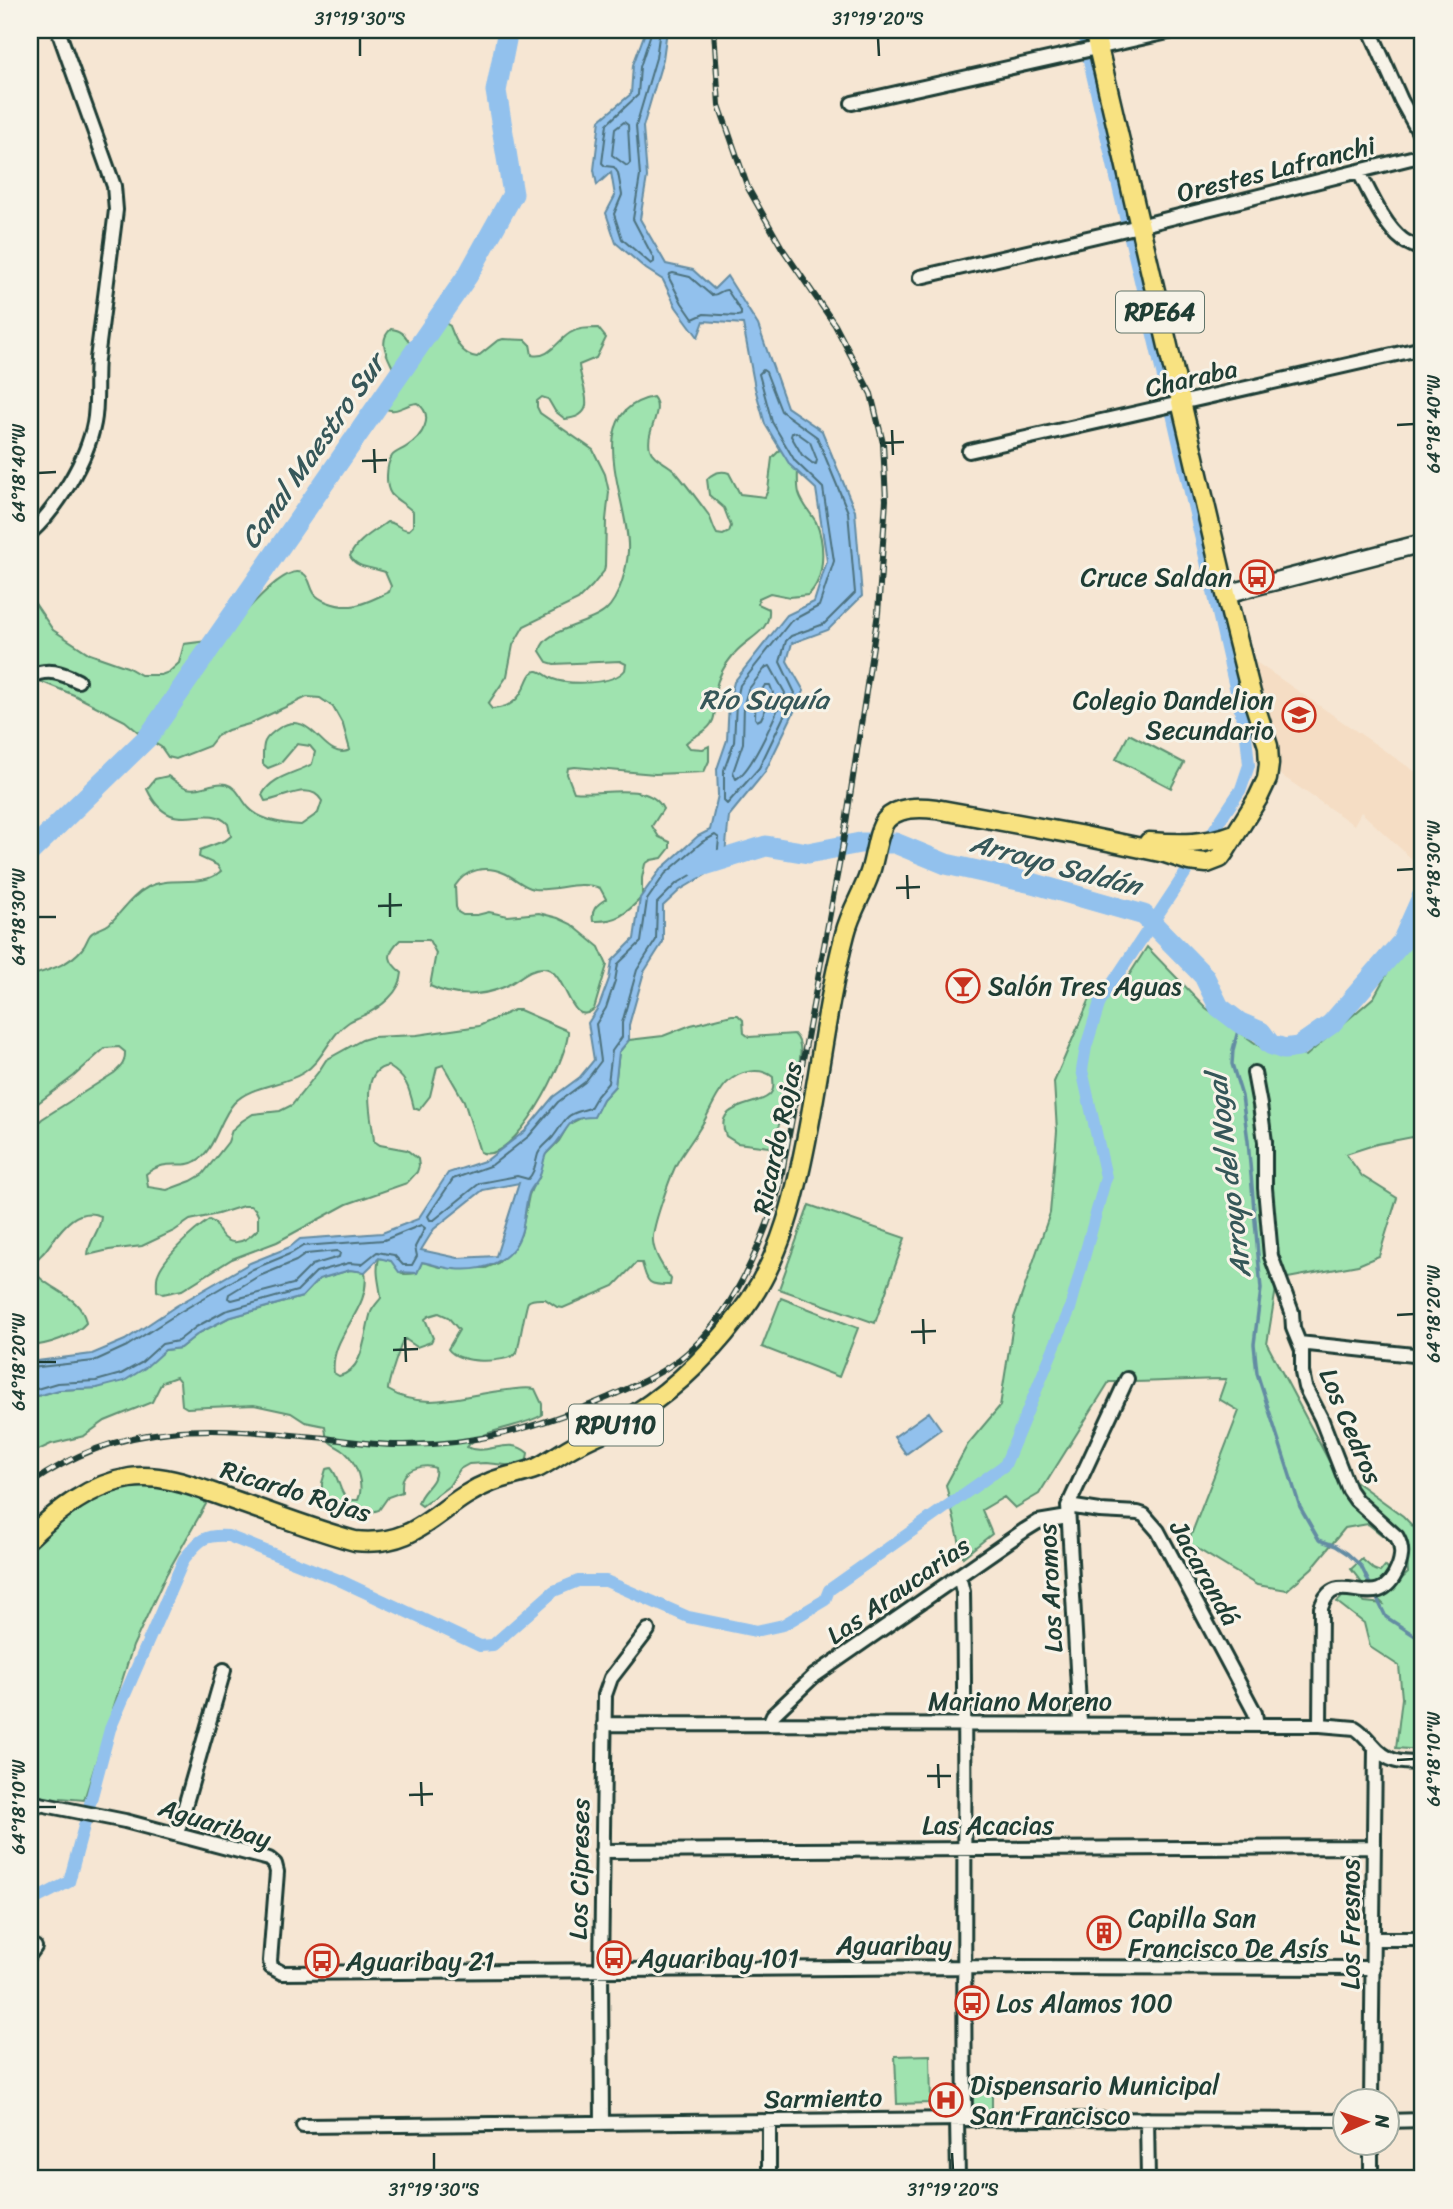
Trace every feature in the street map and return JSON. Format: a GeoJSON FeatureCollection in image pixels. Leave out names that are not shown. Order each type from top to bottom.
{"type":"FeatureCollection","features":[{"type":"Feature","properties":{"kind":"main road","name":"RPE64"},"geometry":{"type":"LineString","coordinates":[[1094,30],[1226,594]]}},
{"type":"Feature","properties":{"kind":"main road"},"geometry":{"type":"LineString","coordinates":[[1226,594],[1423,543]]}},
{"type":"Feature","properties":{"kind":"main road","name":"Ricardo Rojas"},"geometry":{"type":"LineString","coordinates":[[30,1537],[69,1505],[100,1487],[130,1478],[151,1478],[190,1485],[355,1541],[391,1541],[424,1527],[463,1495],[500,1478],[539,1467],[552,1457],[633,1416],[654,1401],[694,1367],[733,1322],[763,1277],[782,1235],[796,1191],[845,932],[874,861],[887,819],[897,813],[921,808],[1079,835],[1160,842],[1202,843],[1235,834],[1264,787],[1269,764],[1268,746],[1251,693],[1226,594]]}},
{"type":"Feature","properties":{"kind":"street"},"geometry":{"type":"LineString","coordinates":[[30,533],[52,511],[66,489],[88,445],[93,427],[97,358],[116,211],[114,186],[58,30]]}},
{"type":"Feature","properties":{"kind":"street"},"geometry":{"type":"LineString","coordinates":[[852,103],[1177,30]]}},
{"type":"Feature","properties":{"kind":"street"},"geometry":{"type":"LineString","coordinates":[[1370,30],[1401,100],[1423,140]]}},
{"type":"Feature","properties":{"kind":"street","name":"Orestes Lafranchi"},"geometry":{"type":"LineString","coordinates":[[920,277],[1423,155]]}},
{"type":"Feature","properties":{"kind":"street"},"geometry":{"type":"LineString","coordinates":[[1359,172],[1377,207],[1397,234],[1423,251]]}},
{"type":"Feature","properties":{"kind":"street","name":"Charaba"},"geometry":{"type":"LineString","coordinates":[[969,452],[1423,348]]}},
{"type":"Feature","properties":{"kind":"street"},"geometry":{"type":"LineString","coordinates":[[30,677],[52,671],[78,681]]}},
{"type":"Feature","properties":{"kind":"street","name":"Los Cedros"},"geometry":{"type":"LineString","coordinates":[[1254,1073],[1265,1142],[1265,1188],[1271,1256],[1292,1312],[1293,1328],[1302,1350],[1305,1387],[1321,1418],[1349,1490],[1356,1500],[1397,1537],[1401,1545],[1402,1559],[1388,1586],[1374,1591],[1345,1587],[1336,1589],[1323,1600],[1320,1725]]}},
{"type":"Feature","properties":{"kind":"street"},"geometry":{"type":"LineString","coordinates":[[1299,1343],[1423,1355],[1423,1377]]}},
{"type":"Feature","properties":{"kind":"street","name":"Los Aromos"},"geometry":{"type":"LineString","coordinates":[[1080,1723],[1068,1512],[1127,1379]]}},
{"type":"Feature","properties":{"kind":"street","name":"Las Araucarias"},"geometry":{"type":"LineString","coordinates":[[769,1724],[773,1715],[814,1676],[1038,1522],[1068,1512]]}},
{"type":"Feature","properties":{"kind":"street","name":"Jacarandá"},"geometry":{"type":"LineString","coordinates":[[1068,1512],[1138,1513],[1150,1520],[1255,1713],[1257,1725]]}},
{"type":"Feature","properties":{"kind":"street"},"geometry":{"type":"LineString","coordinates":[[958,2179],[964,1967],[965,1723],[963,1592],[959,1576]]}},
{"type":"Feature","properties":{"kind":"street","name":"Los Cipreses"},"geometry":{"type":"LineString","coordinates":[[602,2123],[602,1851],[607,1686],[648,1630]]}},
{"type":"Feature","properties":{"kind":"street"},"geometry":{"type":"LineString","coordinates":[[177,1834],[224,1670]]}},
{"type":"Feature","properties":{"kind":"street","name":"Mariano Moreno"},"geometry":{"type":"LineString","coordinates":[[604,1724],[1320,1725],[1355,1728],[1384,1756],[1400,1763],[1423,1763]]}},
{"type":"Feature","properties":{"kind":"street","name":"Los Fresnos"},"geometry":{"type":"LineString","coordinates":[[1371,2086],[1375,1748]]}},
{"type":"Feature","properties":{"kind":"street","name":"Aguaribay"},"geometry":{"type":"LineString","coordinates":[[32,1803],[125,1821],[269,1859],[275,1864],[277,1872],[270,1961],[271,1967],[282,1973],[964,1967],[1373,1968]]}},
{"type":"Feature","properties":{"kind":"street","name":"Las Acacias"},"geometry":{"type":"LineString","coordinates":[[602,1851],[1373,1847]]}},
{"type":"Feature","properties":{"kind":"street"},"geometry":{"type":"LineString","coordinates":[[1373,1939],[1423,1939]]}},
{"type":"Feature","properties":{"kind":"street","name":"Sarmiento"},"geometry":{"type":"LineString","coordinates":[[303,2126],[961,2119],[1330,2120]]}},
{"type":"Feature","properties":{"kind":"street"},"geometry":{"type":"LineString","coordinates":[[1147,2119],[1148,2179]]}},
{"type":"Feature","properties":{"kind":"street"},"geometry":{"type":"LineString","coordinates":[[1400,2121],[1423,2120]]}},
{"type":"Feature","properties":{"kind":"street"},"geometry":{"type":"LineString","coordinates":[[769,2121],[769,2179]]}},
{"type":"Feature","properties":{"kind":"street"},"geometry":{"type":"LineString","coordinates":[[1371,2156],[1371,2179]]}},
{"type":"Feature","properties":{"kind":"shaded area","name":"Colegio Dandelion Secundario"},"geometry":{"type":"Polygon","coordinates":[[[1250,658],[1423,777],[1423,841],[1413,860],[1361,812],[1354,825],[1278,773],[1250,658]]]}},
{"type":"Feature","properties":{"kind":"green space"},"geometry":{"type":"Polygon","coordinates":[[[445,323],[450,326],[462,350],[477,357],[503,339],[526,340],[530,344],[532,355],[538,356],[580,329],[598,328],[606,338],[596,358],[579,365],[586,399],[583,413],[565,419],[555,411],[548,399],[542,397],[537,401],[540,413],[593,450],[605,474],[609,492],[604,571],[578,600],[524,626],[513,645],[507,676],[488,704],[492,709],[505,707],[513,702],[533,672],[538,671],[560,681],[580,683],[611,679],[625,670],[626,664],[620,661],[554,664],[547,662],[540,651],[543,643],[550,637],[606,610],[618,591],[628,551],[613,440],[618,421],[631,406],[653,397],[657,408],[649,442],[651,452],[674,470],[683,481],[708,514],[717,534],[729,532],[731,526],[724,508],[709,495],[709,477],[720,472],[729,473],[740,494],[765,497],[772,458],[781,449],[798,466],[799,493],[816,522],[821,540],[822,560],[818,580],[808,595],[790,597],[770,593],[759,598],[758,604],[769,609],[766,624],[757,635],[739,648],[727,663],[716,686],[713,721],[706,730],[686,743],[690,748],[703,749],[709,746],[709,761],[704,772],[655,774],[568,768],[567,774],[574,792],[636,792],[656,800],[663,809],[652,826],[659,837],[670,842],[670,848],[662,858],[645,864],[642,897],[631,908],[615,918],[593,921],[595,908],[606,899],[600,888],[576,885],[534,889],[504,873],[490,869],[471,872],[455,886],[456,907],[463,915],[489,912],[508,916],[539,913],[571,924],[599,947],[607,965],[594,1009],[586,1014],[579,1012],[558,977],[543,968],[533,970],[504,987],[486,993],[457,994],[439,990],[430,986],[436,953],[429,940],[400,940],[392,950],[390,958],[402,973],[401,980],[389,998],[377,1008],[342,1027],[316,1061],[303,1073],[241,1097],[229,1110],[208,1150],[196,1161],[161,1166],[146,1174],[148,1187],[167,1190],[203,1174],[228,1142],[232,1130],[242,1121],[253,1114],[280,1111],[292,1105],[326,1060],[362,1040],[479,1026],[514,1010],[520,1010],[568,1031],[566,1044],[549,1085],[523,1128],[508,1143],[493,1152],[480,1152],[464,1101],[443,1065],[437,1067],[430,1096],[419,1110],[414,1108],[409,1089],[399,1075],[388,1066],[378,1070],[373,1077],[369,1098],[374,1141],[380,1145],[407,1150],[418,1159],[417,1172],[407,1183],[347,1204],[277,1242],[232,1259],[182,1290],[163,1294],[157,1291],[161,1267],[188,1237],[209,1220],[215,1223],[229,1241],[240,1242],[258,1229],[255,1209],[243,1206],[190,1220],[142,1246],[88,1255],[101,1216],[83,1214],[75,1217],[62,1229],[32,1269],[78,1306],[86,1323],[60,1339],[30,1346],[30,1131],[42,1119],[114,1073],[122,1064],[125,1052],[119,1047],[105,1048],[74,1076],[30,1109],[30,976],[58,966],[77,955],[92,933],[109,924],[132,899],[148,887],[166,882],[195,881],[221,871],[217,865],[199,857],[200,850],[231,836],[228,824],[219,817],[209,815],[178,817],[167,813],[157,805],[147,789],[155,779],[168,776],[182,786],[192,789],[226,784],[234,788],[249,808],[260,816],[280,823],[301,825],[318,813],[322,801],[317,795],[303,791],[265,801],[262,795],[277,779],[312,764],[315,752],[310,746],[297,744],[281,763],[268,768],[263,764],[266,739],[279,728],[291,723],[301,724],[332,749],[341,752],[350,750],[343,725],[333,707],[320,698],[307,697],[249,724],[228,730],[217,736],[209,746],[176,759],[168,757],[161,747],[125,721],[74,695],[30,677],[30,571],[32,599],[53,630],[90,654],[141,675],[161,675],[169,672],[179,663],[184,644],[223,639],[260,596],[285,576],[296,572],[306,576],[318,598],[336,605],[352,606],[389,592],[391,586],[385,572],[356,563],[350,556],[361,541],[387,522],[406,530],[413,526],[413,512],[389,490],[387,470],[392,456],[412,443],[422,432],[426,414],[417,403],[396,410],[384,408],[383,394],[394,370],[385,349],[385,339],[391,329],[396,330],[405,336],[414,348],[426,348],[436,331],[445,323]]]}},
{"type":"Feature","properties":{"kind":"green space"},"geometry":{"type":"Polygon","coordinates":[[[1129,734],[1184,763],[1171,788],[1116,759],[1129,734]]]}},
{"type":"Feature","properties":{"kind":"green space"},"geometry":{"type":"Polygon","coordinates":[[[1423,908],[1423,1135],[1377,1144],[1346,1154],[1362,1176],[1397,1198],[1379,1256],[1358,1265],[1277,1282],[1267,1344],[1330,1463],[1403,1516],[1423,1537],[1421,1750],[1396,1748],[1402,1698],[1399,1666],[1370,1647],[1364,1623],[1337,1602],[1346,1593],[1365,1602],[1383,1604],[1351,1569],[1362,1559],[1380,1572],[1385,1566],[1399,1581],[1408,1573],[1407,1555],[1368,1524],[1345,1528],[1312,1568],[1287,1590],[1257,1585],[1188,1543],[1239,1411],[1219,1399],[1226,1379],[1109,1382],[1039,1494],[1015,1508],[1004,1497],[982,1510],[992,1534],[963,1557],[946,1485],[968,1444],[1000,1406],[1014,1318],[1050,1213],[1057,1131],[1054,1082],[1092,994],[1117,994],[1147,947],[1206,1008],[1262,1048],[1306,1056],[1374,997],[1423,908]]]}},
{"type":"Feature","properties":{"kind":"green space"},"geometry":{"type":"Polygon","coordinates":[[[738,1015],[743,1020],[744,1033],[749,1037],[794,1034],[800,1049],[798,1069],[774,1145],[769,1147],[737,1143],[726,1136],[723,1125],[725,1116],[766,1097],[773,1089],[773,1077],[769,1074],[748,1072],[733,1078],[724,1087],[677,1163],[653,1235],[655,1251],[671,1279],[670,1285],[653,1284],[642,1263],[636,1263],[614,1286],[563,1308],[545,1299],[532,1300],[527,1304],[517,1353],[502,1359],[471,1360],[453,1354],[448,1349],[459,1330],[448,1317],[439,1313],[425,1319],[433,1338],[431,1342],[417,1347],[405,1339],[402,1342],[388,1390],[402,1397],[432,1401],[535,1389],[542,1404],[542,1415],[482,1436],[467,1447],[482,1450],[505,1446],[520,1448],[528,1453],[526,1464],[469,1464],[460,1469],[449,1486],[422,1506],[418,1503],[434,1478],[435,1468],[417,1468],[405,1475],[402,1492],[388,1497],[379,1510],[363,1515],[337,1510],[322,1493],[326,1469],[331,1468],[334,1472],[342,1493],[348,1500],[358,1500],[360,1481],[349,1456],[327,1439],[325,1426],[305,1422],[291,1413],[254,1405],[187,1408],[182,1405],[180,1382],[176,1377],[162,1382],[152,1402],[105,1421],[84,1436],[51,1444],[30,1454],[30,1398],[59,1390],[97,1388],[165,1350],[180,1348],[199,1333],[228,1318],[302,1297],[319,1279],[350,1270],[365,1272],[365,1286],[357,1311],[343,1334],[334,1359],[334,1373],[339,1376],[348,1372],[359,1359],[371,1312],[381,1298],[379,1258],[391,1261],[405,1274],[417,1273],[422,1262],[440,1267],[486,1268],[498,1263],[511,1250],[521,1234],[529,1195],[539,1178],[545,1155],[559,1141],[569,1124],[583,1117],[594,1116],[603,1099],[615,1086],[619,1052],[629,1040],[663,1036],[691,1025],[738,1015]]]}},
{"type":"Feature","properties":{"kind":"green space"},"geometry":{"type":"Polygon","coordinates":[[[809,1205],[905,1238],[875,1323],[779,1289],[809,1205]]]}},
{"type":"Feature","properties":{"kind":"green space"},"geometry":{"type":"Polygon","coordinates":[[[781,1298],[858,1328],[839,1377],[762,1347],[781,1298]]]}},
{"type":"Feature","properties":{"kind":"green space"},"geometry":{"type":"Polygon","coordinates":[[[144,1483],[164,1483],[199,1494],[206,1504],[166,1575],[133,1646],[84,1800],[61,1798],[60,1803],[40,1814],[30,1815],[30,1546],[66,1511],[106,1491],[144,1483]]]}},
{"type":"Feature","properties":{"kind":"green space"},"geometry":{"type":"Polygon","coordinates":[[[930,2055],[931,2103],[897,2104],[895,2056],[930,2055]]]}},
{"type":"Feature","properties":{"kind":"green space"},"geometry":{"type":"Polygon","coordinates":[[[967,2083],[992,2083],[992,2114],[967,2114],[967,2083]]]}},
{"type":"Feature","properties":{"kind":"water","name":"Río Suquía"},"geometry":{"type":"Polygon","coordinates":[[[646,30],[667,30],[663,59],[643,127],[647,177],[640,219],[666,264],[693,270],[714,289],[727,276],[758,325],[787,407],[822,431],[855,511],[862,596],[828,630],[792,643],[787,661],[804,691],[765,772],[729,816],[724,864],[680,890],[663,906],[663,942],[644,972],[629,1025],[629,1040],[619,1052],[615,1086],[603,1099],[594,1117],[574,1120],[546,1154],[539,1177],[529,1193],[518,1241],[505,1257],[496,1263],[476,1269],[454,1269],[422,1262],[417,1273],[399,1272],[391,1261],[379,1258],[365,1272],[350,1270],[319,1279],[302,1297],[228,1318],[199,1333],[180,1348],[165,1350],[145,1368],[124,1381],[97,1388],[59,1390],[30,1398],[30,1362],[92,1354],[125,1340],[176,1306],[250,1263],[290,1247],[300,1239],[382,1233],[418,1219],[448,1173],[487,1160],[525,1131],[553,1097],[580,1077],[594,1060],[588,1023],[599,1006],[609,979],[612,961],[634,939],[640,898],[660,870],[698,836],[710,830],[718,795],[717,769],[727,740],[729,702],[734,682],[787,615],[814,602],[827,561],[816,489],[790,465],[765,424],[743,324],[704,321],[698,337],[676,307],[663,280],[616,243],[606,213],[615,196],[611,172],[597,185],[594,170],[600,120],[631,94],[633,65],[646,30]],[[519,1183],[483,1190],[434,1229],[421,1250],[458,1258],[496,1256],[519,1183]]]}},
{"type":"Feature","properties":{"kind":"water"},"geometry":{"type":"Polygon","coordinates":[[[929,1412],[941,1429],[906,1454],[894,1437],[929,1412]]]}},
{"type":"Feature","properties":{"kind":"waterway","name":"Canal Maestro Sur"},"geometry":{"type":"LineString","coordinates":[[30,852],[149,736],[468,275],[513,194],[496,91],[508,30]]}},
{"type":"Feature","properties":{"kind":"waterway"},"geometry":{"type":"LineString","coordinates":[[1082,30],[1085,43]]}},
{"type":"Feature","properties":{"kind":"waterway"},"geometry":{"type":"LineString","coordinates":[[1088,57],[1126,221]]}},
{"type":"Feature","properties":{"kind":"waterway"},"geometry":{"type":"LineString","coordinates":[[1130,238],[1166,390]]}},
{"type":"Feature","properties":{"kind":"waterway"},"geometry":{"type":"LineString","coordinates":[[30,1902],[69,1882],[110,1729],[184,1559],[198,1543],[207,1538],[228,1536],[339,1580],[480,1646],[493,1645],[554,1591],[578,1581],[606,1581],[688,1617],[756,1631],[783,1625],[825,1600],[829,1590],[1005,1465],[1070,1309],[1106,1177],[1082,1070],[1100,1002],[1241,789],[1249,765],[1246,735],[1172,414]]}},
{"type":"Feature","properties":{"kind":"waterway","name":"Arroyo Saldán"},"geometry":{"type":"LineString","coordinates":[[698,867],[766,846],[808,853],[860,843],[895,843],[946,864],[1032,883],[1144,915],[1204,976],[1219,1007],[1240,1023],[1261,1032],[1270,1044],[1284,1049],[1298,1047],[1331,1024],[1402,942],[1423,895]]}},
{"type":"Feature","properties":{"kind":"waterway","name":"Arroyo del Nogal"},"geometry":{"type":"LineString","coordinates":[[1240,1023],[1232,1064],[1242,1096],[1248,1141],[1261,1289],[1254,1344],[1257,1373],[1300,1507],[1319,1540],[1336,1546],[1361,1566],[1386,1617],[1423,1641]]}},
{"type":"Feature","properties":{"kind":"railway"},"geometry":{"type":"LineString","coordinates":[[30,1484],[65,1462],[101,1447],[136,1437],[172,1432],[246,1431],[399,1445],[454,1442],[532,1426],[583,1408],[669,1367],[703,1337],[718,1319],[744,1277],[779,1189],[842,849],[878,613],[886,500],[883,443],[871,394],[835,325],[782,248],[748,188],[719,105],[714,30]]}},
{"type":"Feature","properties":{"kind":"place","name":"Cruce Saldan"},"geometry":{"type":"Point","coordinates":[1257,577]}},
{"type":"Feature","properties":{"kind":"place","name":"Colegio Dandelion Secundario"},"geometry":{"type":"Point","coordinates":[1299,715]}},
{"type":"Feature","properties":{"kind":"place","name":"Salón Tres Aguas"},"geometry":{"type":"Point","coordinates":[963,986]}},
{"type":"Feature","properties":{"kind":"place","name":"Capilla San Francisco De Asís"},"geometry":{"type":"Point","coordinates":[1104,1933]}},
{"type":"Feature","properties":{"kind":"place","name":"Aguaribay 101"},"geometry":{"type":"Point","coordinates":[614,1958]}},
{"type":"Feature","properties":{"kind":"place","name":"Aguaribay 21"},"geometry":{"type":"Point","coordinates":[322,1961]}},
{"type":"Feature","properties":{"kind":"place","name":"Los Alamos 100"},"geometry":{"type":"Point","coordinates":[972,2003]}},
{"type":"Feature","properties":{"kind":"place","name":"Dispensario Municipal San Francisco"},"geometry":{"type":"Point","coordinates":[946,2100]}}]}
